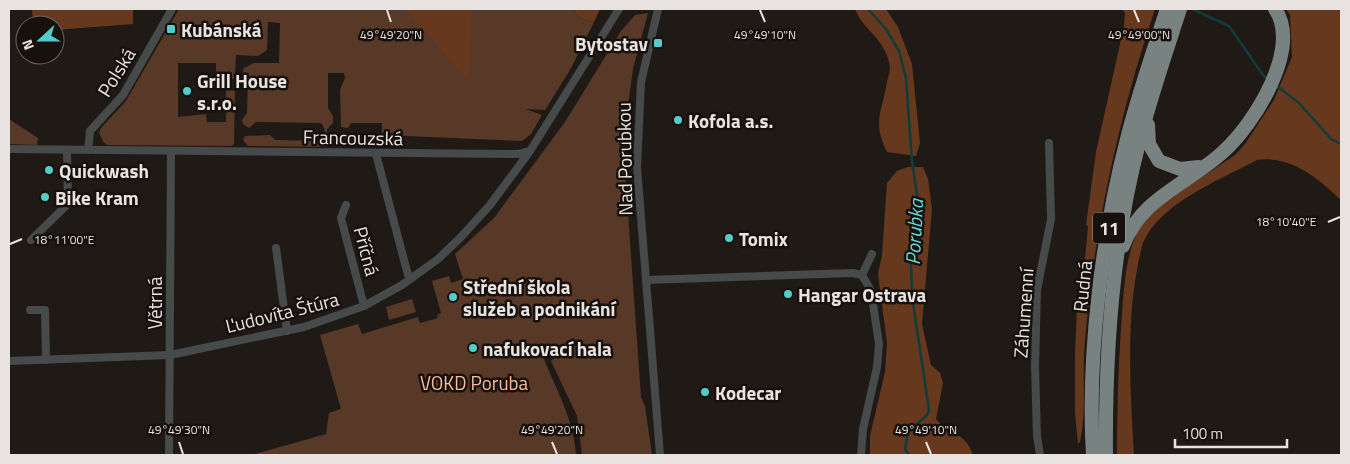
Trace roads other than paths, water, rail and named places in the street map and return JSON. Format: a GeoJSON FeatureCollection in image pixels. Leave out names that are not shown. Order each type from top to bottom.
{"type":"FeatureCollection","features":[{"type":"Feature","properties":{"kind":"highway","name":"Rudná"},"geometry":{"type":"LineString","coordinates":[[1093,455],[1098,314],[1112,207],[1134,112],[1167,9]]}},
{"type":"Feature","properties":{"kind":"highway","name":"Rudná"},"geometry":{"type":"LineString","coordinates":[[1106,455],[1106,390],[1115,270],[1130,179],[1180,9]]}},
{"type":"Feature","properties":{"kind":"highway"},"geometry":{"type":"LineString","coordinates":[[1115,270],[1124,243],[1140,215],[1158,197],[1219,156],[1235,140],[1253,116],[1278,67],[1283,40],[1281,22],[1275,9]]}},
{"type":"Feature","properties":{"kind":"highway"},"geometry":{"type":"LineString","coordinates":[[1150,106],[1149,144],[1158,161],[1180,169],[1203,166]]}},
{"type":"Feature","properties":{"kind":"street","name":"Polská"},"geometry":{"type":"LineString","coordinates":[[88,150],[90,131],[123,95],[172,9]]}},
{"type":"Feature","properties":{"kind":"street"},"geometry":{"type":"LineString","coordinates":[[530,151],[619,9]]}},
{"type":"Feature","properties":{"kind":"street","name":"Nad Porubkou"},"geometry":{"type":"LineString","coordinates":[[658,9],[641,82],[636,139],[660,455]]}},
{"type":"Feature","properties":{"kind":"street","name":"Záhumenní"},"geometry":{"type":"LineString","coordinates":[[1040,455],[1036,436],[1037,290],[1051,219],[1049,143]]}},
{"type":"Feature","properties":{"kind":"street","name":"Francouzská"},"geometry":{"type":"LineString","coordinates":[[9,149],[376,154],[518,154],[530,151]]}},
{"type":"Feature","properties":{"kind":"street"},"geometry":{"type":"LineString","coordinates":[[31,240],[68,204],[67,150]]}},
{"type":"Feature","properties":{"kind":"street","name":"Větrná"},"geometry":{"type":"LineString","coordinates":[[169,455],[171,151]]}},
{"type":"Feature","properties":{"kind":"street","name":"Ľudovíta Štúra"},"geometry":{"type":"LineString","coordinates":[[9,361],[170,355],[287,331],[322,322],[364,306],[413,277],[438,259],[462,237],[515,173],[530,151]]}},
{"type":"Feature","properties":{"kind":"street"},"geometry":{"type":"LineString","coordinates":[[376,154],[408,275],[413,277]]}},
{"type":"Feature","properties":{"kind":"street","name":"Příčná"},"geometry":{"type":"LineString","coordinates":[[346,205],[341,218],[364,306]]}},
{"type":"Feature","properties":{"kind":"street"},"geometry":{"type":"LineString","coordinates":[[276,248],[287,331]]}},
{"type":"Feature","properties":{"kind":"street"},"geometry":{"type":"LineString","coordinates":[[862,275],[872,254]]}},
{"type":"Feature","properties":{"kind":"street"},"geometry":{"type":"LineString","coordinates":[[646,280],[853,273],[862,275],[871,290],[879,344],[877,367],[863,429],[861,455]]}},
{"type":"Feature","properties":{"kind":"street"},"geometry":{"type":"LineString","coordinates":[[30,310],[45,310],[46,360]]}},
{"type":"Feature","properties":{"kind":"waterway","name":"Porubka"},"geometry":{"type":"LineString","coordinates":[[868,9],[886,29],[899,51],[906,78],[912,161],[918,201],[911,265],[912,296],[929,410],[927,415],[908,432],[905,449],[909,455]]}},
{"type":"Feature","properties":{"kind":"waterway"},"geometry":{"type":"LineString","coordinates":[[1192,9],[1229,26],[1263,75],[1269,80]]}},
{"type":"Feature","properties":{"kind":"waterway"},"geometry":{"type":"LineString","coordinates":[[1278,87],[1299,103],[1331,139],[1341,144]]}},
{"type":"Feature","properties":{"kind":"place","name":"Kubánská"},"geometry":{"type":"Point","coordinates":[171,29]}},
{"type":"Feature","properties":{"kind":"place","name":"Bytostav"},"geometry":{"type":"Point","coordinates":[658,43]}},
{"type":"Feature","properties":{"kind":"place","name":"Grill House s.r.o."},"geometry":{"type":"Point","coordinates":[187,91]}},
{"type":"Feature","properties":{"kind":"place","name":"Kofola a.s."},"geometry":{"type":"Point","coordinates":[678,120]}},
{"type":"Feature","properties":{"kind":"place","name":"Quickwash"},"geometry":{"type":"Point","coordinates":[49,170]}},
{"type":"Feature","properties":{"kind":"place","name":"Bike Kram"},"geometry":{"type":"Point","coordinates":[45,197]}},
{"type":"Feature","properties":{"kind":"place","name":"Tomix"},"geometry":{"type":"Point","coordinates":[729,238]}},
{"type":"Feature","properties":{"kind":"place","name":"Hangar Ostrava"},"geometry":{"type":"Point","coordinates":[788,294]}},
{"type":"Feature","properties":{"kind":"place","name":"Střední škola služeb a podnikání"},"geometry":{"type":"Point","coordinates":[453,297]}},
{"type":"Feature","properties":{"kind":"place","name":"nafukovací hala"},"geometry":{"type":"Point","coordinates":[473,348]}},
{"type":"Feature","properties":{"kind":"place","name":"Kodecar"},"geometry":{"type":"Point","coordinates":[705,392]}},
{"type":"Feature","properties":{"kind":"park label","name":"VOKD Poruba"},"geometry":{"type":"Point","coordinates":[474,382]}}]}
